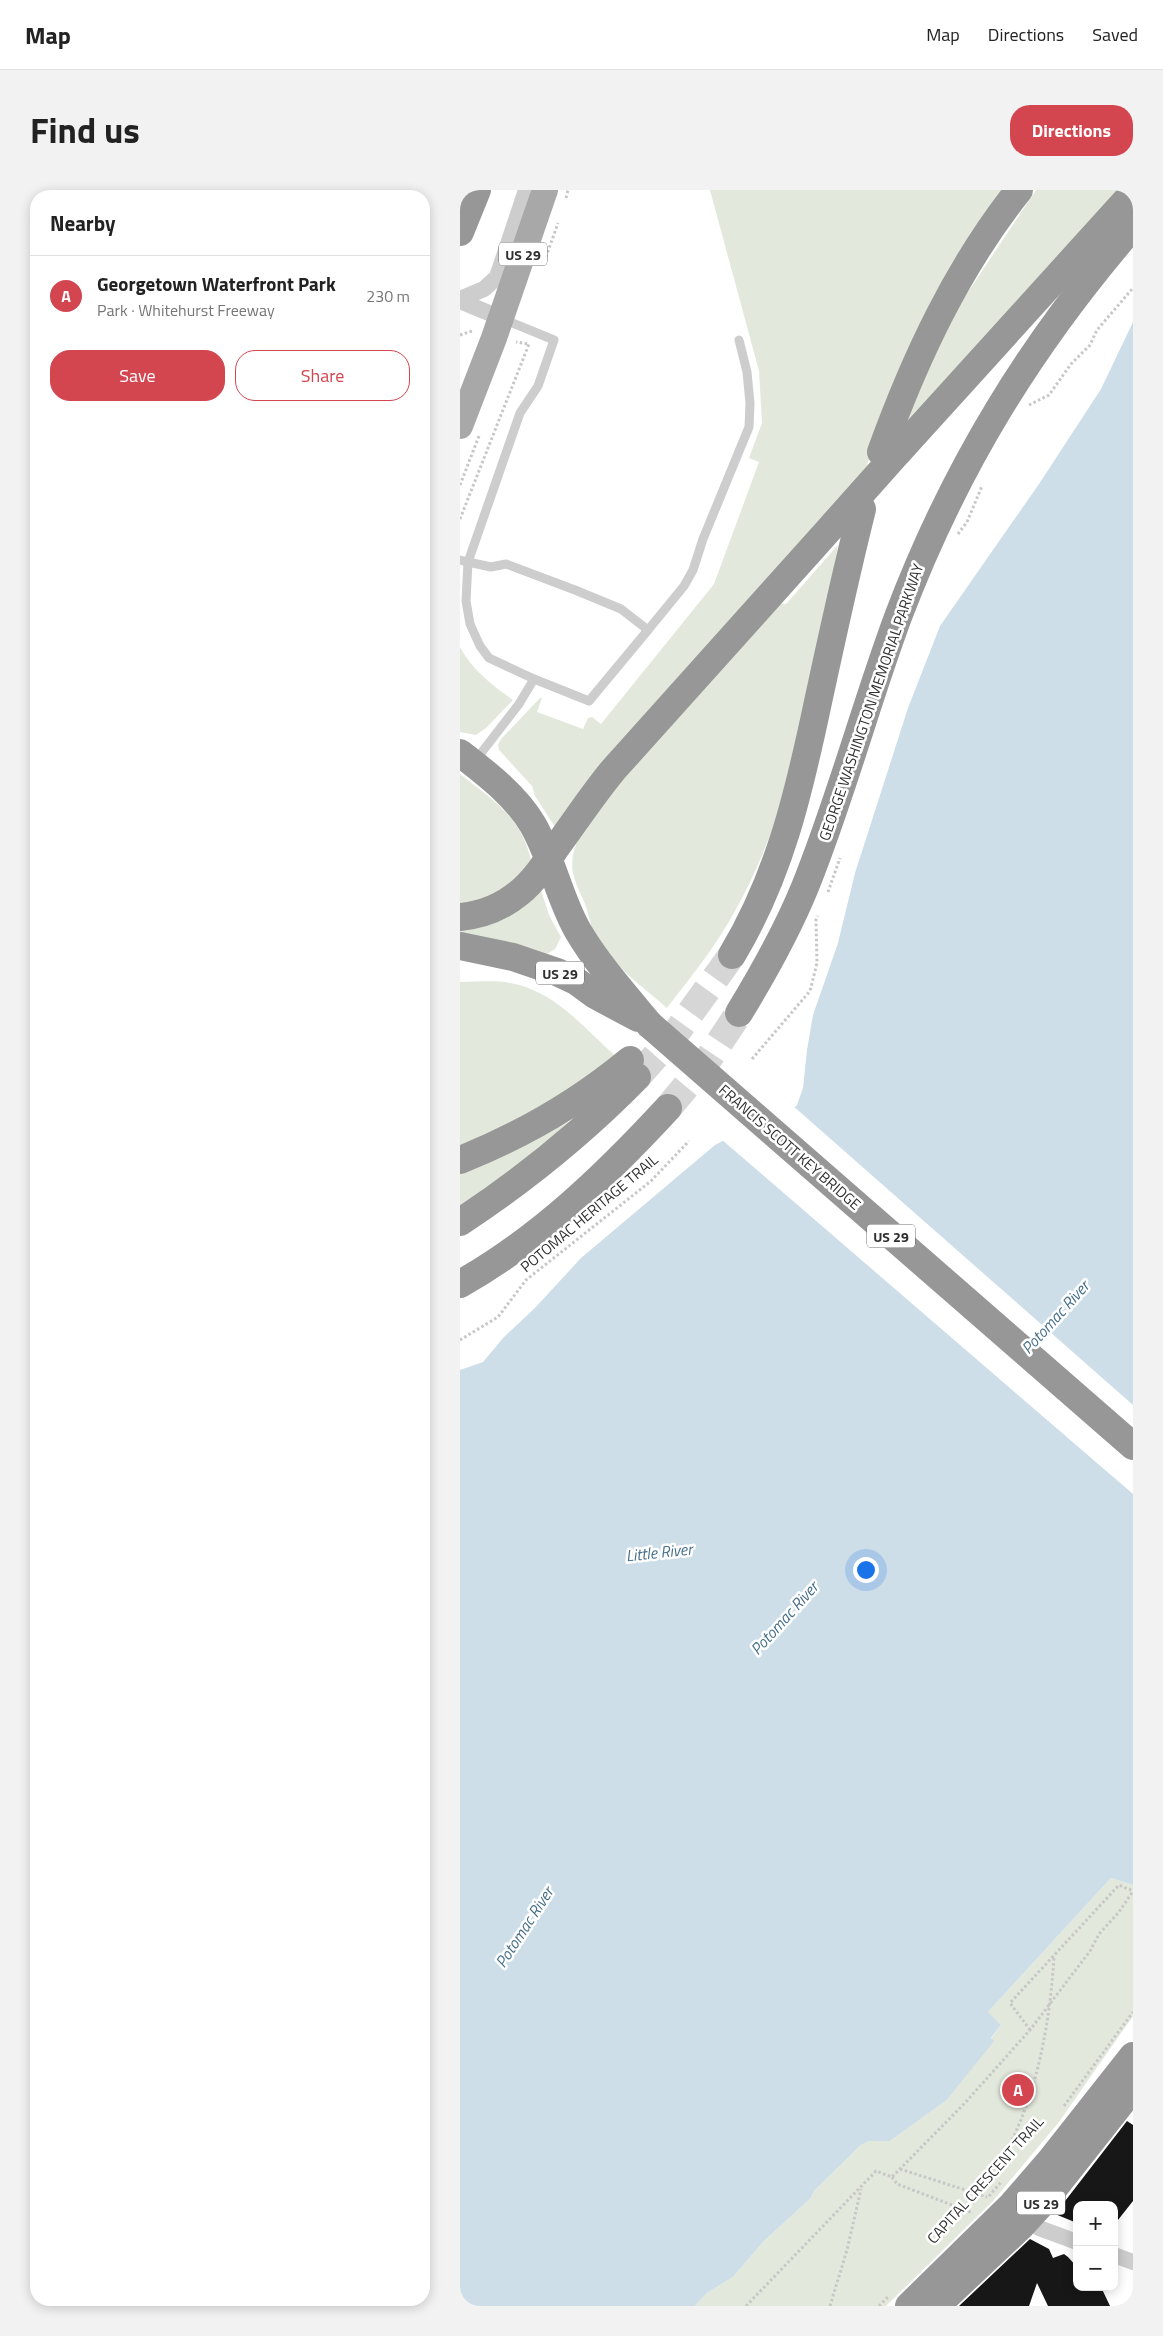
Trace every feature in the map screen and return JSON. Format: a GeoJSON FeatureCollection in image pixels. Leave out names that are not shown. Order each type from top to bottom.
{"type":"FeatureCollection","features":[{"type":"Feature","properties":{"kind":"highway"},"geometry":{"type":"LineString","coordinates":[[460,232],[478,190]]}},
{"type":"Feature","properties":{"kind":"highway"},"geometry":{"type":"LineString","coordinates":[[890,451],[916,362],[950,295],[980,245],[1020,190]]}},
{"type":"Feature","properties":{"kind":"highway"},"geometry":{"type":"LineString","coordinates":[[460,917],[477,915],[506,903],[520,892],[548,859],[584,806],[614,769],[834,524],[890,451],[1133,193]]}},
{"type":"Feature","properties":{"kind":"highway","name":"GEORGE WASHINGTON MEMORIAL PARKWAY"},"geometry":{"type":"LineString","coordinates":[[739,1013],[768,964],[804,888],[834,809],[898,618],[931,538],[963,472],[998,407],[1045,336],[1081,288],[1133,226]]}},
{"type":"Feature","properties":{"kind":"highway"},"geometry":{"type":"LineString","coordinates":[[732,956],[760,903],[787,831],[800,784],[862,509]]}},
{"type":"Feature","properties":{"kind":"highway","name":"US 29"},"geometry":{"type":"LineString","coordinates":[[467,758],[520,807],[533,826],[578,930],[605,969],[650,1025]]}},
{"type":"Feature","properties":{"kind":"highway","name":"US 29"},"geometry":{"type":"LineString","coordinates":[[460,946],[513,957],[557,972],[576,981],[595,995],[650,1025]]}},
{"type":"Feature","properties":{"kind":"highway"},"geometry":{"type":"LineString","coordinates":[[460,964],[513,957]]}},
{"type":"Feature","properties":{"kind":"highway","name":"FRANCIS SCOTT KEY BRIDGE"},"geometry":{"type":"LineString","coordinates":[[650,1025],[1133,1446]]}},
{"type":"Feature","properties":{"kind":"highway"},"geometry":{"type":"LineString","coordinates":[[460,1160],[504,1142],[542,1122],[599,1086],[634,1069],[594,1118],[544,1162],[460,1222]]}},
{"type":"Feature","properties":{"kind":"highway"},"geometry":{"type":"LineString","coordinates":[[460,1284],[514,1249],[559,1214],[604,1175],[668,1108]]}},
{"type":"Feature","properties":{"kind":"highway","name":"US 29"},"geometry":{"type":"LineString","coordinates":[[900,2300],[1012,2206],[1051,2160],[1099,2098],[1133,2048]]}},
{"type":"Feature","properties":{"kind":"highway"},"geometry":{"type":"LineString","coordinates":[[1099,2098],[1133,2056]]}},
{"type":"Feature","properties":{"kind":"highway","name":"US 29"},"geometry":{"type":"LineString","coordinates":[[936,2306],[1026,2220],[1064,2176],[1133,2088]]}},
{"type":"Feature","properties":{"kind":"main road","name":"US 29"},"geometry":{"type":"LineString","coordinates":[[460,426],[501,318],[545,190]]}},
{"type":"Feature","properties":{"kind":"street"},"geometry":{"type":"LineString","coordinates":[[460,300],[484,290],[497,277],[526,190]]}},
{"type":"Feature","properties":{"kind":"street"},"geometry":{"type":"LineString","coordinates":[[460,300],[501,318]]}},
{"type":"Feature","properties":{"kind":"street"},"geometry":{"type":"LineString","coordinates":[[923,2306],[1015,2219],[1081,2140],[1133,2072]]}},
{"type":"Feature","properties":{"kind":"street"},"geometry":{"type":"LineString","coordinates":[[1039,2228],[1073,2241]]}},
{"type":"Feature","properties":{"kind":"street"},"geometry":{"type":"LineString","coordinates":[[1118,2256],[1133,2262]]}},
{"type":"Feature","properties":{"kind":"lane"},"geometry":{"type":"LineString","coordinates":[[501,318],[554,340],[538,386],[520,413],[464,561],[466,601],[470,624],[480,646],[489,658],[534,679],[589,700],[684,586],[693,570],[703,539],[749,427],[750,403],[747,372],[739,340]]}},
{"type":"Feature","properties":{"kind":"lane"},"geometry":{"type":"LineString","coordinates":[[464,561],[491,567],[506,564],[621,609],[648,630]]}},
{"type":"Feature","properties":{"kind":"lane"},"geometry":{"type":"LineString","coordinates":[[467,758],[519,704],[534,679]]}},
{"type":"Feature","properties":{"kind":"path"},"geometry":{"type":"LineString","coordinates":[[1025,410],[1030,404],[1049,395],[1071,364],[1090,345],[1098,330],[1133,288]]}},
{"type":"Feature","properties":{"kind":"path"},"geometry":{"type":"LineString","coordinates":[[460,335],[472,331]]}},
{"type":"Feature","properties":{"kind":"path"},"geometry":{"type":"LineString","coordinates":[[460,520],[529,344],[516,342]]}},
{"type":"Feature","properties":{"kind":"path"},"geometry":{"type":"LineString","coordinates":[[481,468],[488,471]]}},
{"type":"Feature","properties":{"kind":"path"},"geometry":{"type":"LineString","coordinates":[[956,536],[967,522],[985,480]]}},
{"type":"Feature","properties":{"kind":"path"},"geometry":{"type":"LineString","coordinates":[[460,520],[469,500],[475,502]]}},
{"type":"Feature","properties":{"kind":"path"},"geometry":{"type":"LineString","coordinates":[[826,896],[840,864],[841,851]]}},
{"type":"Feature","properties":{"kind":"path"},"geometry":{"type":"LineString","coordinates":[[752,1059],[810,991],[817,963],[816,920],[819,912]]}},
{"type":"Feature","properties":{"kind":"path","name":"POTOMAC HERITAGE TRAIL"},"geometry":{"type":"LineString","coordinates":[[460,1340],[498,1317],[526,1280],[651,1181],[689,1141]]}},
{"type":"Feature","properties":{"kind":"path"},"geometry":{"type":"LineString","coordinates":[[892,2177],[964,2104],[1030,2030],[1090,1951],[1099,1934],[1119,1912],[1133,1891],[1119,1885],[1010,2003],[1030,2030]]}},
{"type":"Feature","properties":{"kind":"path"},"geometry":{"type":"LineString","coordinates":[[966,2211],[980,2195],[1005,2155],[1025,2113],[1044,2042],[1054,1957]]}},
{"type":"Feature","properties":{"kind":"path","name":"CAPITAL CRESCENT TRAIL"},"geometry":{"type":"LineString","coordinates":[[1059,2114],[1133,2012]]}},
{"type":"Feature","properties":{"kind":"path"},"geometry":{"type":"LineString","coordinates":[[900,2169],[987,2197]]}},
{"type":"Feature","properties":{"kind":"path"},"geometry":{"type":"LineString","coordinates":[[746,2306],[876,2171],[892,2177],[897,2184],[974,2214]]}},
{"type":"Feature","properties":{"kind":"path","name":"CAPITAL CRESCENT TRAIL"},"geometry":{"type":"LineString","coordinates":[[982,2202],[1006,2177]]}},
{"type":"Feature","properties":{"kind":"path"},"geometry":{"type":"LineString","coordinates":[[830,2306],[847,2250],[861,2188]]}},
{"type":"Feature","properties":{"kind":"path","name":"CAPITAL CRESCENT TRAIL"},"geometry":{"type":"LineString","coordinates":[[966,2220],[974,2214],[977,2208]]}},
{"type":"Feature","properties":{"kind":"path"},"geometry":{"type":"LineString","coordinates":[[879,2306],[900,2300]]}},
{"type":"Feature","properties":{"kind":"shaded area"},"geometry":{"type":"Polygon","coordinates":[[[710,190],[1003,190],[886,412],[862,479],[645,714],[555,827],[535,796],[532,786],[499,750],[498,745],[501,739],[540,698],[542,698],[537,712],[583,729],[588,718],[592,717],[601,724],[714,584],[759,462],[749,458],[762,423],[759,371],[710,190]]]}},
{"type":"Feature","properties":{"kind":"shaded area"},"geometry":{"type":"Polygon","coordinates":[[[1036,190],[1124,190],[903,431],[932,356],[964,298],[1036,190]]]}},
{"type":"Feature","properties":{"kind":"shaded area"},"geometry":{"type":"Polygon","coordinates":[[[838,545],[812,689],[801,737],[788,784],[772,830],[753,875],[724,930],[667,1008],[610,957],[594,933],[572,867],[574,850],[582,827],[774,603],[786,604],[838,545]]]}},
{"type":"Feature","properties":{"kind":"shaded area"},"geometry":{"type":"Polygon","coordinates":[[[460,647],[470,663],[490,683],[513,700],[486,728],[476,735],[460,732],[460,647]]]}},
{"type":"Feature","properties":{"kind":"shaded area"},"geometry":{"type":"Polygon","coordinates":[[[460,774],[494,801],[513,821],[526,845],[531,860],[515,878],[500,890],[460,907],[460,774]]]}},
{"type":"Feature","properties":{"kind":"shaded area"},"geometry":{"type":"Polygon","coordinates":[[[541,890],[549,915],[561,937],[555,949],[547,954],[460,933],[460,928],[541,890]]]}},
{"type":"Feature","properties":{"kind":"shaded area"},"geometry":{"type":"Polygon","coordinates":[[[460,982],[504,982],[527,987],[542,994],[570,1014],[620,1060],[460,1154],[460,982]]]}},
{"type":"Feature","properties":{"kind":"shaded area"},"geometry":{"type":"Polygon","coordinates":[[[570,1120],[519,1169],[460,1212],[460,1170],[570,1120]]]}},
{"type":"Feature","properties":{"kind":"shaded area"},"geometry":{"type":"Polygon","coordinates":[[[1111,1878],[1133,1885],[1133,2016],[1059,2122],[993,2201],[886,2306],[695,2306],[707,2293],[733,2277],[764,2241],[811,2198],[814,2191],[861,2145],[869,2141],[890,2141],[947,2100],[993,2041],[991,2039],[1001,2025],[987,2013],[1111,1878]]]}},
{"type":"Feature","properties":{"kind":"water"},"geometry":{"type":"Polygon","coordinates":[[[1133,322],[1133,1885],[1111,1878],[988,2012],[1001,2025],[991,2038],[994,2041],[947,2100],[890,2141],[869,2141],[861,2145],[814,2191],[811,2198],[764,2241],[733,2277],[707,2293],[695,2306],[460,2306],[460,1370],[483,1362],[504,1337],[535,1308],[581,1258],[715,1145],[736,1134],[784,1117],[797,1105],[803,1088],[813,1015],[838,943],[855,873],[908,708],[940,626],[1039,484],[1101,389],[1133,322]]]}},
{"type":"Feature","properties":{"kind":"pier"},"geometry":{"type":"Polygon","coordinates":[[[792,1105],[1133,1405],[1133,1494],[721,1139],[736,1132],[759,1127],[783,1115],[792,1105]]]}},
{"type":"Feature","properties":{"kind":"building"},"geometry":{"type":"Polygon","coordinates":[[[1127,2121],[1133,2125],[1133,2201],[1118,2220],[1118,2201],[1073,2201],[1073,2221],[1055,2214],[1127,2121]]]}},
{"type":"Feature","properties":{"kind":"building"},"geometry":{"type":"Polygon","coordinates":[[[1030,2239],[1049,2249],[1053,2258],[1064,2254],[1073,2263],[1073,2291],[1103,2291],[1110,2306],[1048,2306],[1037,2283],[1029,2306],[959,2306],[1030,2239]]]}},
{"type":"Feature","properties":{"kind":"tunnel"},"geometry":{"type":"LineString","coordinates":[[637,1077],[676,1033],[732,955]]}},
{"type":"Feature","properties":{"kind":"tunnel"},"geometry":{"type":"LineString","coordinates":[[668,1108],[707,1061],[739,1013]]}},
{"type":"Feature","properties":{"kind":"place","name":"Georgetown Waterfront Park"},"geometry":{"type":"Point","coordinates":[1018,2090]}},
{"type":"Feature","properties":{"kind":"water label","name":"Potomac River"},"geometry":{"type":"Point","coordinates":[1055,1317]}},
{"type":"Feature","properties":{"kind":"water label","name":"Little River"},"geometry":{"type":"Point","coordinates":[659,1552]}},
{"type":"Feature","properties":{"kind":"water label","name":"Potomac River"},"geometry":{"type":"Point","coordinates":[784,1618]}},
{"type":"Feature","properties":{"kind":"water label","name":"Potomac River"},"geometry":{"type":"Point","coordinates":[524,1927]}}]}
